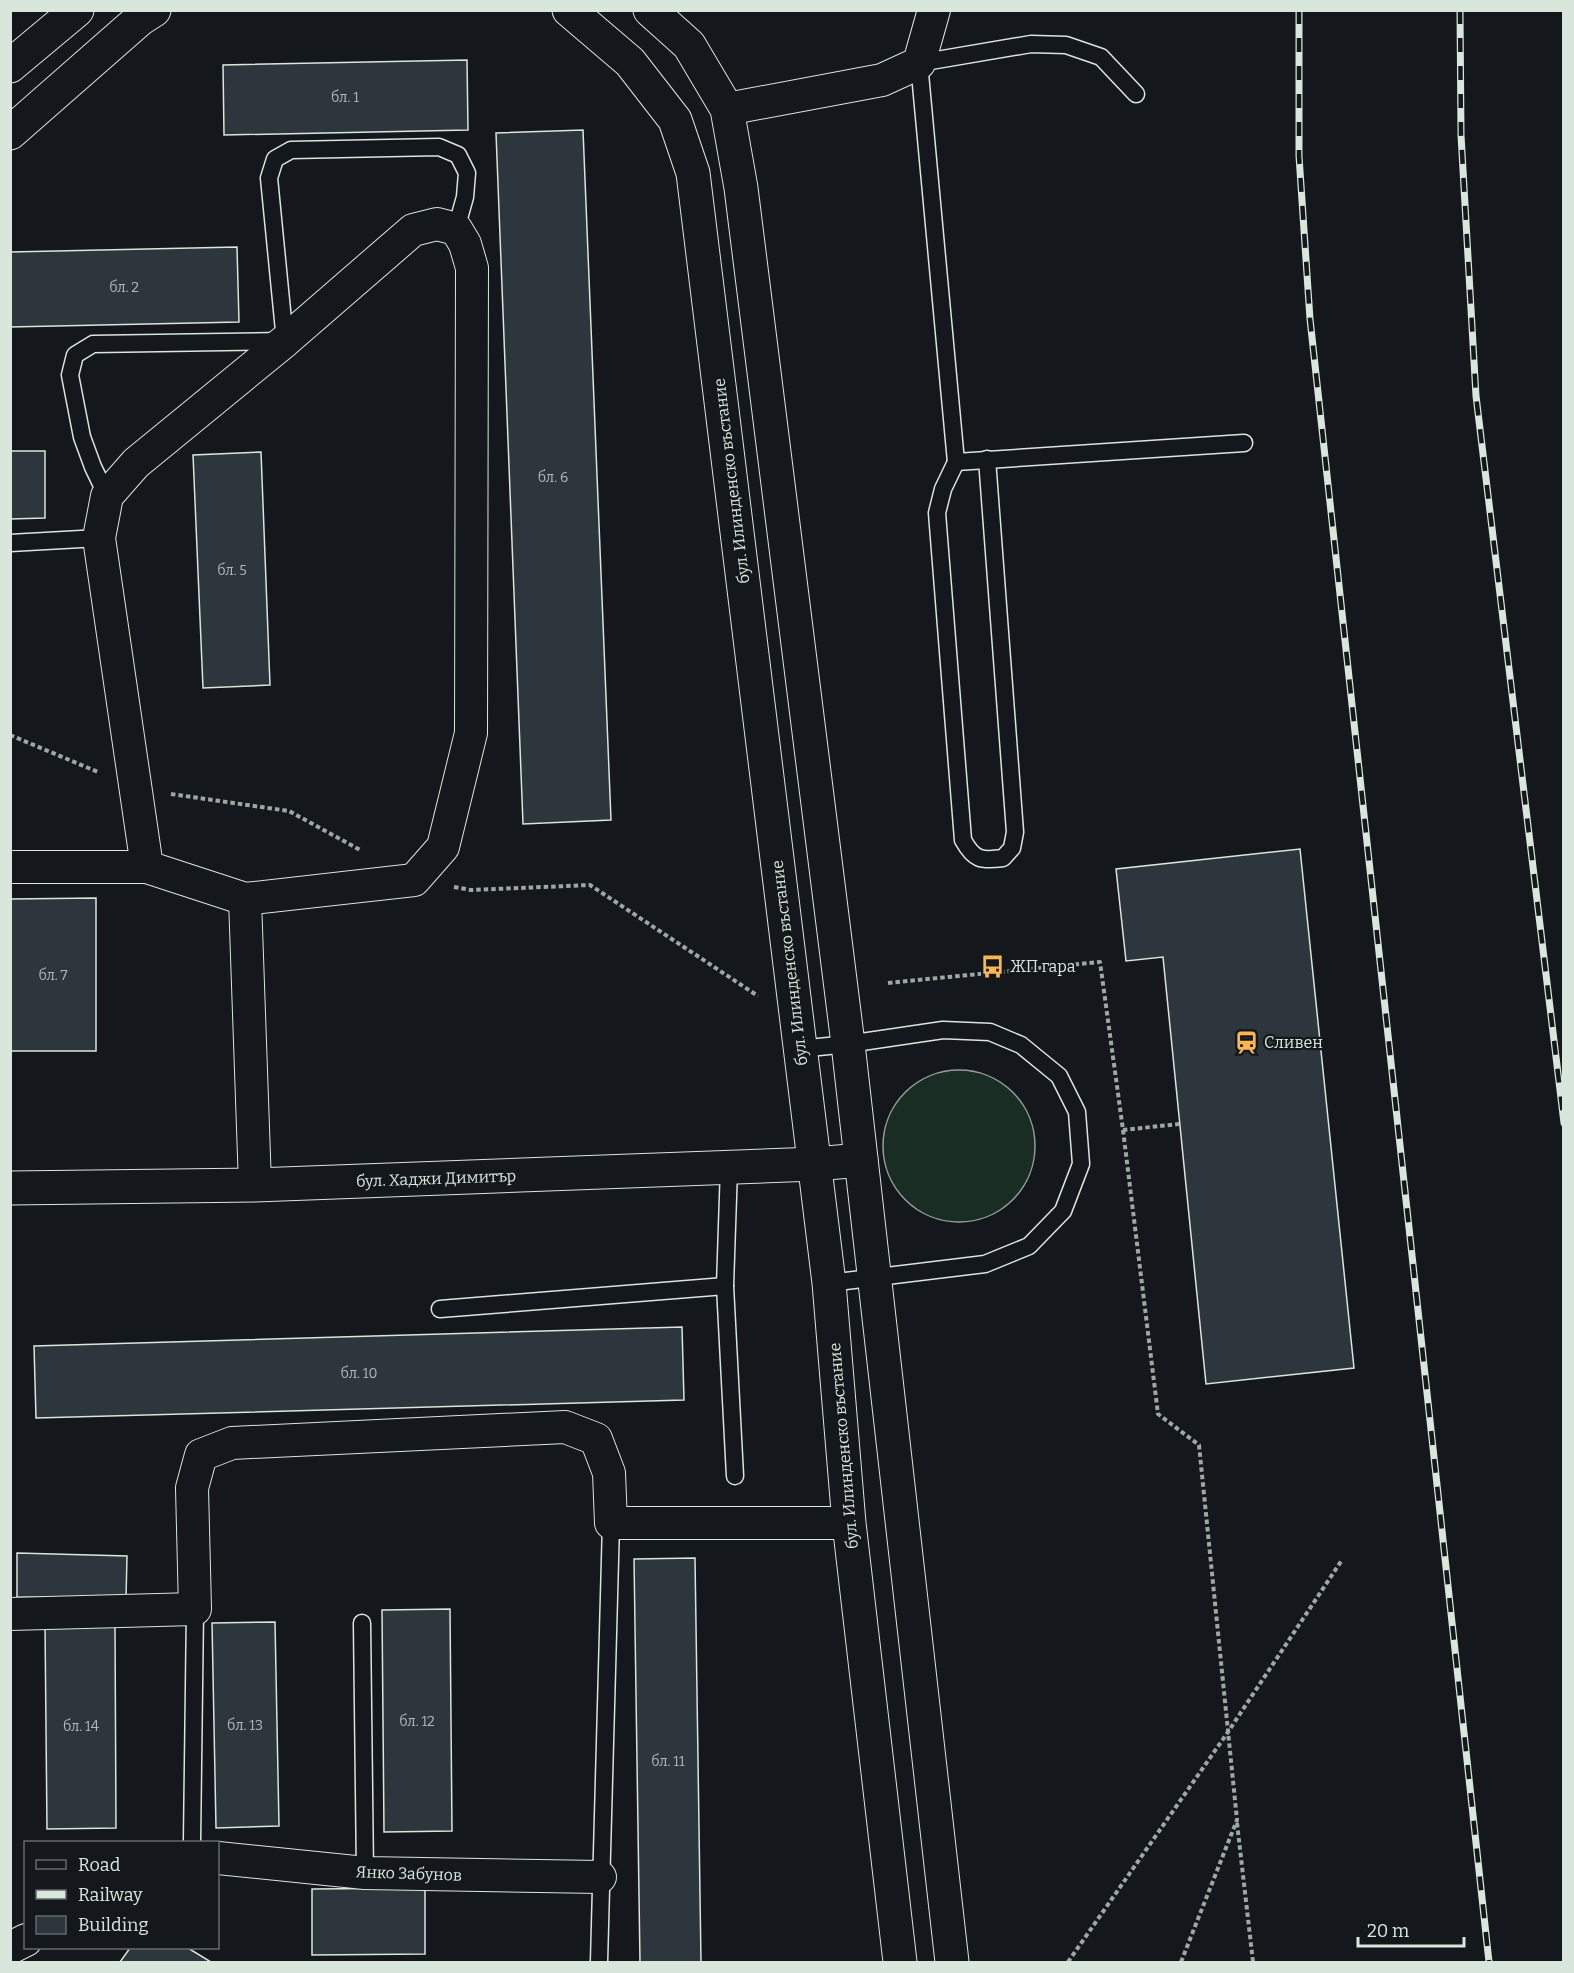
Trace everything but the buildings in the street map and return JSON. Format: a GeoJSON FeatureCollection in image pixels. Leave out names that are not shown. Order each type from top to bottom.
{"type":"FeatureCollection","features":[{"type":"Feature","properties":{"kind":"main road"},"geometry":{"type":"LineString","coordinates":[[10,66],[76,10]]}},
{"type":"Feature","properties":{"kind":"main road"},"geometry":{"type":"LineString","coordinates":[[10,133],[140,19],[154,10]]}},
{"type":"Feature","properties":{"kind":"main road","name":"бул. Илинденско въстание"},"geometry":{"type":"LineString","coordinates":[[569,10],[630,62],[675,120],[693,173],[829,1283],[849,1523],[900,1962]]}},
{"type":"Feature","properties":{"kind":"main road"},"geometry":{"type":"LineString","coordinates":[[650,10],[689,45],[727,109],[741,188],[848,1044],[952,1962]]}},
{"type":"Feature","properties":{"kind":"main road","name":"бул. Хаджи Димитър"},"geometry":{"type":"LineString","coordinates":[[10,1188],[255,1185],[815,1164],[861,1160]]}},
{"type":"Feature","properties":{"kind":"street"},"geometry":{"type":"LineString","coordinates":[[727,109],[882,80],[919,63],[925,16]]}},
{"type":"Feature","properties":{"kind":"street"},"geometry":{"type":"LineString","coordinates":[[10,867],[147,867],[245,899],[414,880],[443,847],[471,733],[472,268],[465,244],[456,229],[437,224],[413,230],[285,341],[136,463],[107,496],[99,538],[147,867]]}},
{"type":"Feature","properties":{"kind":"street"},"geometry":{"type":"LineString","coordinates":[[245,899],[255,1185]]}},
{"type":"Feature","properties":{"kind":"street"},"geometry":{"type":"LineString","coordinates":[[10,1614],[195,1610],[192,1488],[201,1455],[232,1443],[565,1428],[596,1439],[609,1473],[611,1523],[849,1523]]}},
{"type":"Feature","properties":{"kind":"street","name":"Янко Забунов"},"geometry":{"type":"LineString","coordinates":[[219,1858],[365,1873],[600,1877]]}},
{"type":"Feature","properties":{"kind":"street"},"geometry":{"type":"LineString","coordinates":[[10,1948],[24,1941]]}},
{"type":"Feature","properties":{"kind":"lane"},"geometry":{"type":"LineString","coordinates":[[987,459],[1015,832],[1012,848],[1003,858],[984,860],[970,853],[963,840],[937,513],[943,489],[956,462],[919,63],[1031,44],[1066,45],[1101,57],[1136,94]]}},
{"type":"Feature","properties":{"kind":"lane"},"geometry":{"type":"LineString","coordinates":[[107,496],[81,437],[70,375],[75,355],[93,344],[285,341],[269,178],[275,159],[291,150],[439,147],[458,155],[467,173],[465,197],[456,229]]}},
{"type":"Feature","properties":{"kind":"lane"},"geometry":{"type":"LineString","coordinates":[[956,462],[1244,443]]}},
{"type":"Feature","properties":{"kind":"lane"},"geometry":{"type":"LineString","coordinates":[[10,543],[99,538]]}},
{"type":"Feature","properties":{"kind":"lane"},"geometry":{"type":"LineString","coordinates":[[799,1049],[944,1030],[990,1032],[1021,1044],[1059,1076],[1077,1112],[1081,1164],[1063,1211],[1029,1246],[985,1264],[829,1283]]}},
{"type":"Feature","properties":{"kind":"lane"},"geometry":{"type":"LineString","coordinates":[[729,1167],[725,1286],[735,1476]]}},
{"type":"Feature","properties":{"kind":"lane"},"geometry":{"type":"LineString","coordinates":[[440,1309],[725,1286]]}},
{"type":"Feature","properties":{"kind":"lane"},"geometry":{"type":"LineString","coordinates":[[599,1962],[611,1523]]}},
{"type":"Feature","properties":{"kind":"lane"},"geometry":{"type":"LineString","coordinates":[[192,1841],[195,1610]]}},
{"type":"Feature","properties":{"kind":"lane"},"geometry":{"type":"LineString","coordinates":[[362,1623],[365,1873]]}},
{"type":"Feature","properties":{"kind":"path"},"geometry":{"type":"LineString","coordinates":[[888,983],[1100,962],[1124,1130],[1158,1414],[1199,1445],[1253,1962]]}},
{"type":"Feature","properties":{"kind":"path"},"geometry":{"type":"LineString","coordinates":[[1124,1130],[1179,1124]]}},
{"type":"Feature","properties":{"kind":"path"},"geometry":{"type":"LineString","coordinates":[[1068,1962],[1228,1732],[1342,1560]]}},
{"type":"Feature","properties":{"kind":"path"},"geometry":{"type":"LineString","coordinates":[[1181,1962],[1237,1820]]}},
{"type":"Feature","properties":{"kind":"green space"},"geometry":{"type":"Polygon","coordinates":[[[959,1070],[988,1076],[1013,1092],[1029,1117],[1035,1146],[1029,1175],[1013,1200],[988,1216],[959,1222],[930,1216],[905,1200],[889,1175],[883,1146],[889,1117],[905,1092],[930,1076],[959,1070]]]}},
{"type":"Feature","properties":{"kind":"railway"},"geometry":{"type":"LineString","coordinates":[[1299,10],[1299,156],[1310,319],[1489,1962]]}},
{"type":"Feature","properties":{"kind":"railway"},"geometry":{"type":"LineString","coordinates":[[1460,10],[1461,135],[1476,396],[1564,1123]]}},
{"type":"Feature","properties":{"kind":"place","name":"ЖП гара"},"geometry":{"type":"Point","coordinates":[992,966]}},
{"type":"Feature","properties":{"kind":"place","name":"Сливен"},"geometry":{"type":"Point","coordinates":[1246,1042]}}]}
